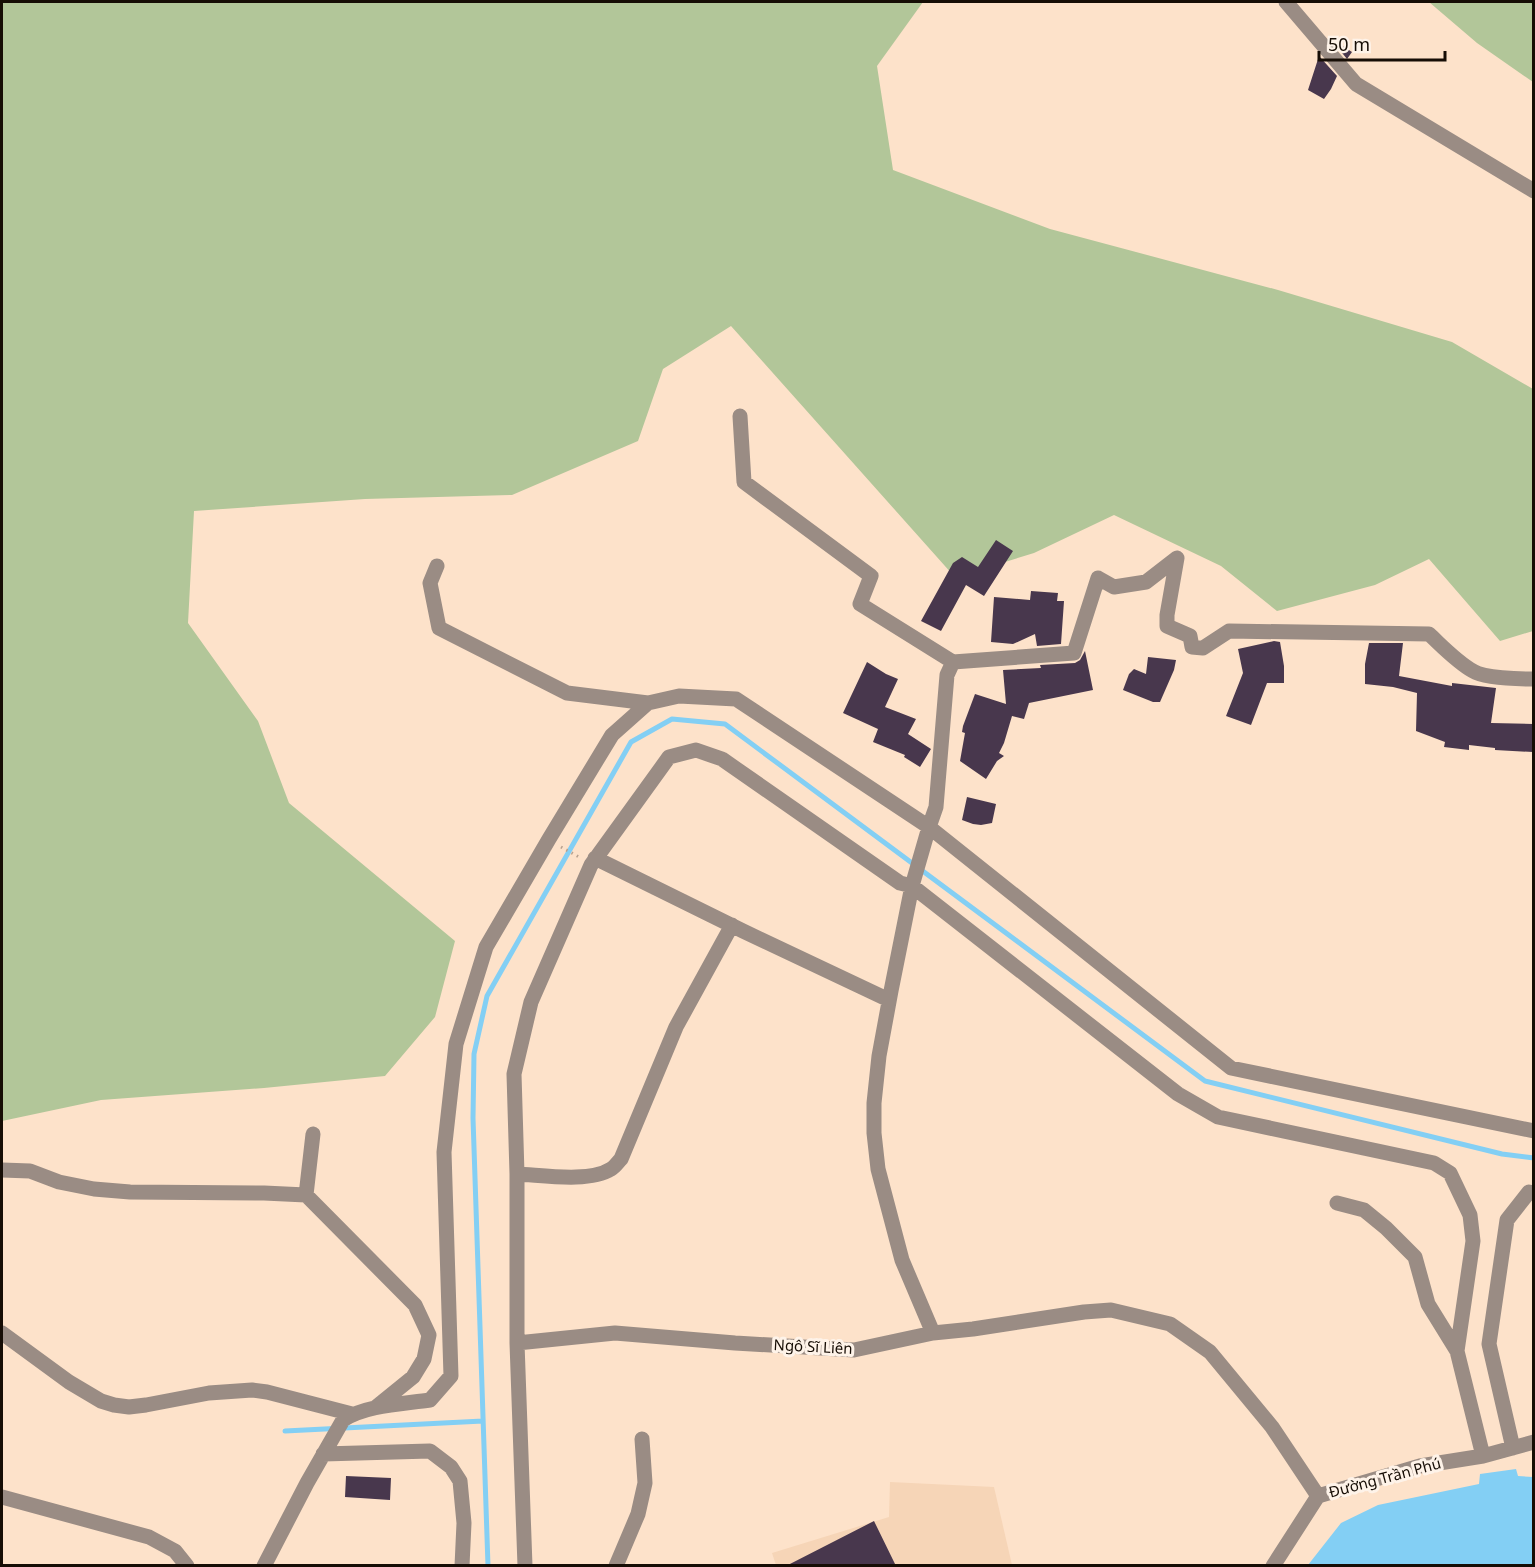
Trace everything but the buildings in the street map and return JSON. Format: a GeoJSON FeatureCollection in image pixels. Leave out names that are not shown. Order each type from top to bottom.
{"type":"FeatureCollection","features":[{"type":"Feature","properties":{"kind":"street"},"geometry":{"type":"LineString","coordinates":[[1286,2],[1356,84],[1533,190]]}},
{"type":"Feature","properties":{"kind":"street"},"geometry":{"type":"LineString","coordinates":[[740,416],[744,482],[871,576],[860,604],[953,662],[1074,652],[1098,578],[1114,587],[1146,582],[1177,558],[1167,626],[1190,636],[1192,647],[1203,648],[1229,631],[1429,634],[1474,672],[1500,677],[1533,679]]}},
{"type":"Feature","properties":{"kind":"street"},"geometry":{"type":"LineString","coordinates":[[437,566],[430,583],[439,628],[567,693],[648,703],[679,696],[736,699],[927,833],[1230,1068],[1533,1131]]}},
{"type":"Feature","properties":{"kind":"street"},"geometry":{"type":"LineString","coordinates":[[933,1332],[902,1260],[878,1169],[874,1103],[879,1056],[913,883],[936,807],[948,675],[953,662]]}},
{"type":"Feature","properties":{"kind":"street"},"geometry":{"type":"LineString","coordinates":[[2,1333],[69,1382],[101,1401],[114,1405],[129,1407],[209,1393],[252,1390],[267,1392],[347,1417],[374,1409],[430,1400],[451,1376],[444,1152],[456,1044],[486,947],[612,735],[648,703]]}},
{"type":"Feature","properties":{"kind":"street"},"geometry":{"type":"LineString","coordinates":[[525,1566],[517,1343],[514,1074],[531,1002],[591,864],[590,859],[669,757],[696,750],[723,759],[900,883],[913,883],[1178,1094],[1218,1117],[1434,1163],[1450,1173],[1470,1215],[1473,1241],[1457,1351]]}},
{"type":"Feature","properties":{"kind":"street"},"geometry":{"type":"LineString","coordinates":[[590,859],[889,1000]]}},
{"type":"Feature","properties":{"kind":"street"},"geometry":{"type":"LineString","coordinates":[[516,1174],[592,1176],[611,1169],[621,1159],[676,1027],[732,925]]}},
{"type":"Feature","properties":{"kind":"street"},"geometry":{"type":"LineString","coordinates":[[306,1195],[313,1134]]}},
{"type":"Feature","properties":{"kind":"street"},"geometry":{"type":"LineString","coordinates":[[2,1170],[30,1171],[59,1182],[94,1189],[130,1192],[306,1195],[415,1305],[429,1335],[423,1359],[413,1377],[374,1409]]}},
{"type":"Feature","properties":{"kind":"street"},"geometry":{"type":"LineString","coordinates":[[1513,1448],[1489,1344],[1507,1221],[1529,1192],[1533,1192]]}},
{"type":"Feature","properties":{"kind":"street"},"geometry":{"type":"LineString","coordinates":[[1337,1203],[1364,1210],[1415,1257],[1428,1304],[1457,1351],[1483,1456]]}},
{"type":"Feature","properties":{"kind":"street","name":"Ngô Sĩ Liên"},"geometry":{"type":"LineString","coordinates":[[517,1343],[615,1333],[854,1350],[933,1332],[973,1329],[1111,1310],[1170,1324],[1210,1352],[1272,1427],[1318,1496]]}},
{"type":"Feature","properties":{"kind":"street"},"geometry":{"type":"LineString","coordinates":[[264,1566],[325,1450],[347,1417]]}},
{"type":"Feature","properties":{"kind":"street"},"geometry":{"type":"LineString","coordinates":[[616,1566],[638,1514],[645,1483],[642,1438]]}},
{"type":"Feature","properties":{"kind":"street","name":"Đường Trần Phú"},"geometry":{"type":"LineString","coordinates":[[1273,1566],[1318,1496],[1420,1466],[1483,1456],[1533,1442]]}},
{"type":"Feature","properties":{"kind":"street"},"geometry":{"type":"LineString","coordinates":[[325,1450],[430,1451],[451,1467],[460,1481],[464,1523],[462,1566]]}},
{"type":"Feature","properties":{"kind":"street"},"geometry":{"type":"LineString","coordinates":[[2,1497],[149,1537],[175,1551],[187,1566]]}},
{"type":"Feature","properties":{"kind":"path"},"geometry":{"type":"LineString","coordinates":[[555,843],[590,859]]}},
{"type":"Feature","properties":{"kind":"shaded area"},"geometry":{"type":"Polygon","coordinates":[[[890,1482],[994,1487],[1012,1565],[776,1565],[772,1553],[889,1517],[890,1482]]]}},
{"type":"Feature","properties":{"kind":"green space"},"geometry":{"type":"Polygon","coordinates":[[[2,2],[923,2],[877,66],[893,170],[1050,229],[1278,290],[1452,342],[1533,389],[1533,631],[1500,641],[1429,559],[1375,585],[1277,611],[1221,566],[1114,515],[1034,553],[1005,562],[961,584],[731,326],[663,369],[638,441],[512,495],[365,499],[194,511],[188,623],[258,721],[289,803],[455,941],[435,1017],[385,1076],[101,1100],[2,1121],[2,2]]]}},
{"type":"Feature","properties":{"kind":"green space"},"geometry":{"type":"Polygon","coordinates":[[[1429,2],[1533,2],[1533,82],[1477,43],[1429,2]]]}},
{"type":"Feature","properties":{"kind":"water"},"geometry":{"type":"Polygon","coordinates":[[[1516,1469],[1518,1476],[1533,1477],[1533,1565],[1308,1565],[1341,1523],[1378,1505],[1479,1484],[1480,1474],[1516,1469]]]}},
{"type":"Feature","properties":{"kind":"waterway"},"geometry":{"type":"LineString","coordinates":[[488,1566],[473,1118],[474,1054],[487,996],[631,742],[672,719],[725,724],[1205,1081],[1502,1154],[1534,1158]]}},
{"type":"Feature","properties":{"kind":"waterway"},"geometry":{"type":"LineString","coordinates":[[285,1431],[483,1421]]}}]}
